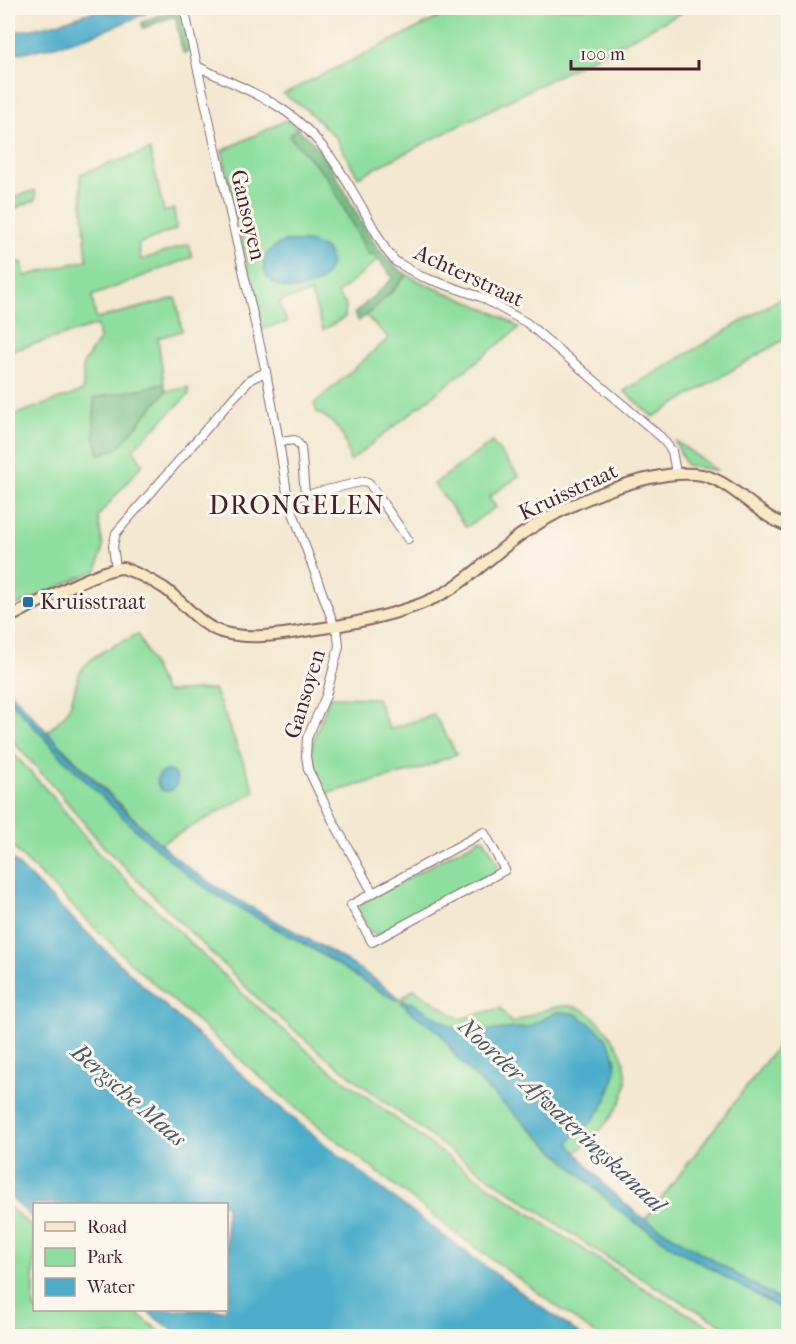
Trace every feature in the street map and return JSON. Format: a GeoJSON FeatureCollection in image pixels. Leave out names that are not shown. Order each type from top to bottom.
{"type":"FeatureCollection","features":[{"type":"Feature","properties":{"kind":"street","name":"Gansoyen"},"geometry":{"type":"LineString","coordinates":[[184,8],[266,372],[288,499],[339,646],[326,696],[307,738],[308,769],[333,821],[373,893]]}},
{"type":"Feature","properties":{"kind":"street","name":"Achterstraat"},"geometry":{"type":"LineString","coordinates":[[197,66],[279,107],[307,129],[334,162],[386,250],[395,261],[420,276],[481,297],[527,323],[662,437],[672,451],[676,473]]}},
{"type":"Feature","properties":{"kind":"street"},"geometry":{"type":"LineString","coordinates":[[8,618],[116,568],[113,546],[116,533],[234,397],[251,379],[266,372]]}},
{"type":"Feature","properties":{"kind":"street"},"geometry":{"type":"LineString","coordinates":[[279,442],[295,440],[301,447],[304,494]]}},
{"type":"Feature","properties":{"kind":"street","name":"Kruisstraat"},"geometry":{"type":"LineString","coordinates":[[116,568],[130,571],[164,589],[209,626],[226,633],[268,636],[334,627],[410,608],[431,600],[468,577],[524,532],[549,517],[591,497],[649,478],[676,473],[698,474],[721,483],[770,518],[789,526]]}},
{"type":"Feature","properties":{"kind":"street"},"geometry":{"type":"LineString","coordinates":[[288,499],[365,481],[369,483],[408,539]]}},
{"type":"Feature","properties":{"kind":"street"},"geometry":{"type":"LineString","coordinates":[[484,832],[505,870],[372,942],[351,905],[373,893],[484,832]]}},
{"type":"Feature","properties":{"kind":"green space"},"geometry":{"type":"Polygon","coordinates":[[[182,8],[192,51],[183,53],[175,16],[143,28],[142,22],[182,8]]]}},
{"type":"Feature","properties":{"kind":"green space"},"geometry":{"type":"Polygon","coordinates":[[[458,8],[691,8],[358,177],[336,138],[305,108],[283,94],[458,8]]]}},
{"type":"Feature","properties":{"kind":"green space"},"geometry":{"type":"Polygon","coordinates":[[[286,120],[297,128],[289,136],[328,178],[368,254],[374,254],[379,259],[337,294],[346,305],[345,317],[323,330],[311,293],[279,303],[287,322],[261,329],[222,151],[286,120]],[[285,242],[266,261],[267,277],[298,289],[320,282],[313,244],[285,242]]]}},
{"type":"Feature","properties":{"kind":"green space"},"geometry":{"type":"Polygon","coordinates":[[[297,128],[328,162],[375,244],[407,275],[359,321],[354,314],[393,278],[374,254],[368,254],[328,178],[289,136],[297,128]]]}},
{"type":"Feature","properties":{"kind":"green space"},"geometry":{"type":"Polygon","coordinates":[[[150,150],[164,212],[174,209],[176,229],[138,244],[141,260],[189,244],[192,257],[92,296],[96,319],[176,298],[182,331],[158,338],[164,384],[94,399],[118,448],[166,391],[188,388],[189,394],[133,449],[143,464],[98,516],[103,547],[97,570],[8,609],[8,417],[83,391],[83,364],[99,340],[97,325],[8,352],[8,200],[35,190],[36,200],[15,208],[11,213],[16,263],[22,262],[25,276],[87,260],[80,174],[150,150]]]}},
{"type":"Feature","properties":{"kind":"green space"},"geometry":{"type":"Polygon","coordinates":[[[407,275],[494,313],[519,328],[350,461],[340,432],[331,421],[317,412],[314,404],[389,338],[365,315],[392,292],[407,275]]]}},
{"type":"Feature","properties":{"kind":"green space"},"geometry":{"type":"Polygon","coordinates":[[[788,294],[788,337],[653,417],[624,391],[788,294]]]}},
{"type":"Feature","properties":{"kind":"green space"},"geometry":{"type":"Polygon","coordinates":[[[164,384],[166,391],[118,448],[99,455],[94,435],[94,398],[164,384]]]}},
{"type":"Feature","properties":{"kind":"green space"},"geometry":{"type":"Polygon","coordinates":[[[675,441],[677,442],[718,471],[686,465],[675,441]]]}},
{"type":"Feature","properties":{"kind":"green space"},"geometry":{"type":"Polygon","coordinates":[[[492,442],[519,476],[489,497],[496,507],[466,527],[434,484],[492,442]]]}},
{"type":"Feature","properties":{"kind":"green space"},"geometry":{"type":"Polygon","coordinates":[[[138,634],[165,692],[214,689],[255,792],[160,844],[47,732],[69,708],[78,677],[84,666],[106,650],[138,634]]]}},
{"type":"Feature","properties":{"kind":"green space"},"geometry":{"type":"Polygon","coordinates":[[[329,697],[377,698],[389,729],[434,715],[457,754],[420,769],[324,794],[313,764],[312,753],[315,735],[329,697]]]}},
{"type":"Feature","properties":{"kind":"green space"},"geometry":{"type":"Polygon","coordinates":[[[8,698],[61,756],[138,832],[189,876],[215,894],[313,949],[385,994],[399,1000],[414,989],[460,1019],[500,1008],[512,1023],[561,1006],[579,1008],[594,1018],[606,1030],[619,1049],[625,1066],[626,1082],[615,1112],[576,1153],[569,1143],[571,1137],[591,1123],[605,1102],[613,1084],[616,1060],[605,1037],[576,1014],[564,1012],[557,1012],[528,1027],[462,1033],[411,1004],[408,1008],[440,1033],[458,1059],[478,1080],[635,1222],[673,1247],[788,1313],[788,1336],[742,1336],[649,1283],[603,1255],[442,1145],[323,1055],[257,998],[103,846],[8,736],[8,698]]]}},
{"type":"Feature","properties":{"kind":"green space"},"geometry":{"type":"Polygon","coordinates":[[[8,748],[54,798],[97,852],[247,998],[325,1066],[456,1163],[570,1241],[643,1288],[726,1336],[598,1336],[461,1237],[299,1111],[136,968],[8,843],[8,748]]]}},
{"type":"Feature","properties":{"kind":"green space"},"geometry":{"type":"Polygon","coordinates":[[[481,838],[484,839],[498,863],[495,872],[379,935],[370,932],[358,911],[358,905],[481,838]]]}},
{"type":"Feature","properties":{"kind":"green space"},"geometry":{"type":"Polygon","coordinates":[[[788,1032],[788,1305],[645,1220],[788,1032]]]}},
{"type":"Feature","properties":{"kind":"green space"},"geometry":{"type":"Polygon","coordinates":[[[8,1206],[33,1228],[33,1311],[133,1311],[166,1336],[8,1336],[8,1206]]]}},
{"type":"Feature","properties":{"kind":"water"},"geometry":{"type":"Polygon","coordinates":[[[102,8],[157,8],[121,24],[65,43],[8,54],[8,32],[68,20],[102,8]]]}},
{"type":"Feature","properties":{"kind":"water"},"geometry":{"type":"Polygon","coordinates":[[[285,242],[309,243],[322,247],[330,256],[328,272],[315,284],[299,289],[285,288],[274,283],[267,275],[264,266],[266,257],[272,248],[285,242]]]}},
{"type":"Feature","properties":{"kind":"water"},"geometry":{"type":"Polygon","coordinates":[[[8,689],[92,779],[187,867],[222,890],[352,964],[399,998],[397,1000],[386,995],[313,949],[215,894],[189,876],[138,832],[61,756],[8,698],[8,689]]]}},
{"type":"Feature","properties":{"kind":"water"},"geometry":{"type":"Polygon","coordinates":[[[167,771],[174,774],[177,781],[174,788],[167,791],[160,788],[157,781],[160,774],[167,771]]]}},
{"type":"Feature","properties":{"kind":"water","name":"Bergsche Maas"},"geometry":{"type":"Polygon","coordinates":[[[8,855],[160,1001],[293,1118],[415,1214],[582,1336],[180,1336],[146,1311],[228,1311],[228,1203],[33,1203],[33,1218],[8,1195],[8,855]]]}},
{"type":"Feature","properties":{"kind":"water","name":"Noorder Afwateringskanaal"},"geometry":{"type":"Polygon","coordinates":[[[403,1000],[410,1004],[411,1002],[462,1033],[528,1027],[557,1012],[576,1014],[596,1028],[605,1037],[613,1051],[616,1070],[606,1102],[591,1123],[576,1133],[569,1143],[610,1191],[641,1217],[788,1305],[788,1313],[673,1247],[617,1209],[478,1080],[458,1059],[440,1033],[407,1009],[401,1003],[403,1000]]]}},
{"type":"Feature","properties":{"kind":"place","name":"Kruisstraat"},"geometry":{"type":"Point","coordinates":[28,602]}},
{"type":"Feature","properties":{"kind":"district","name":"DRONGELEN"},"geometry":{"type":"Point","coordinates":[297,505]}}]}
